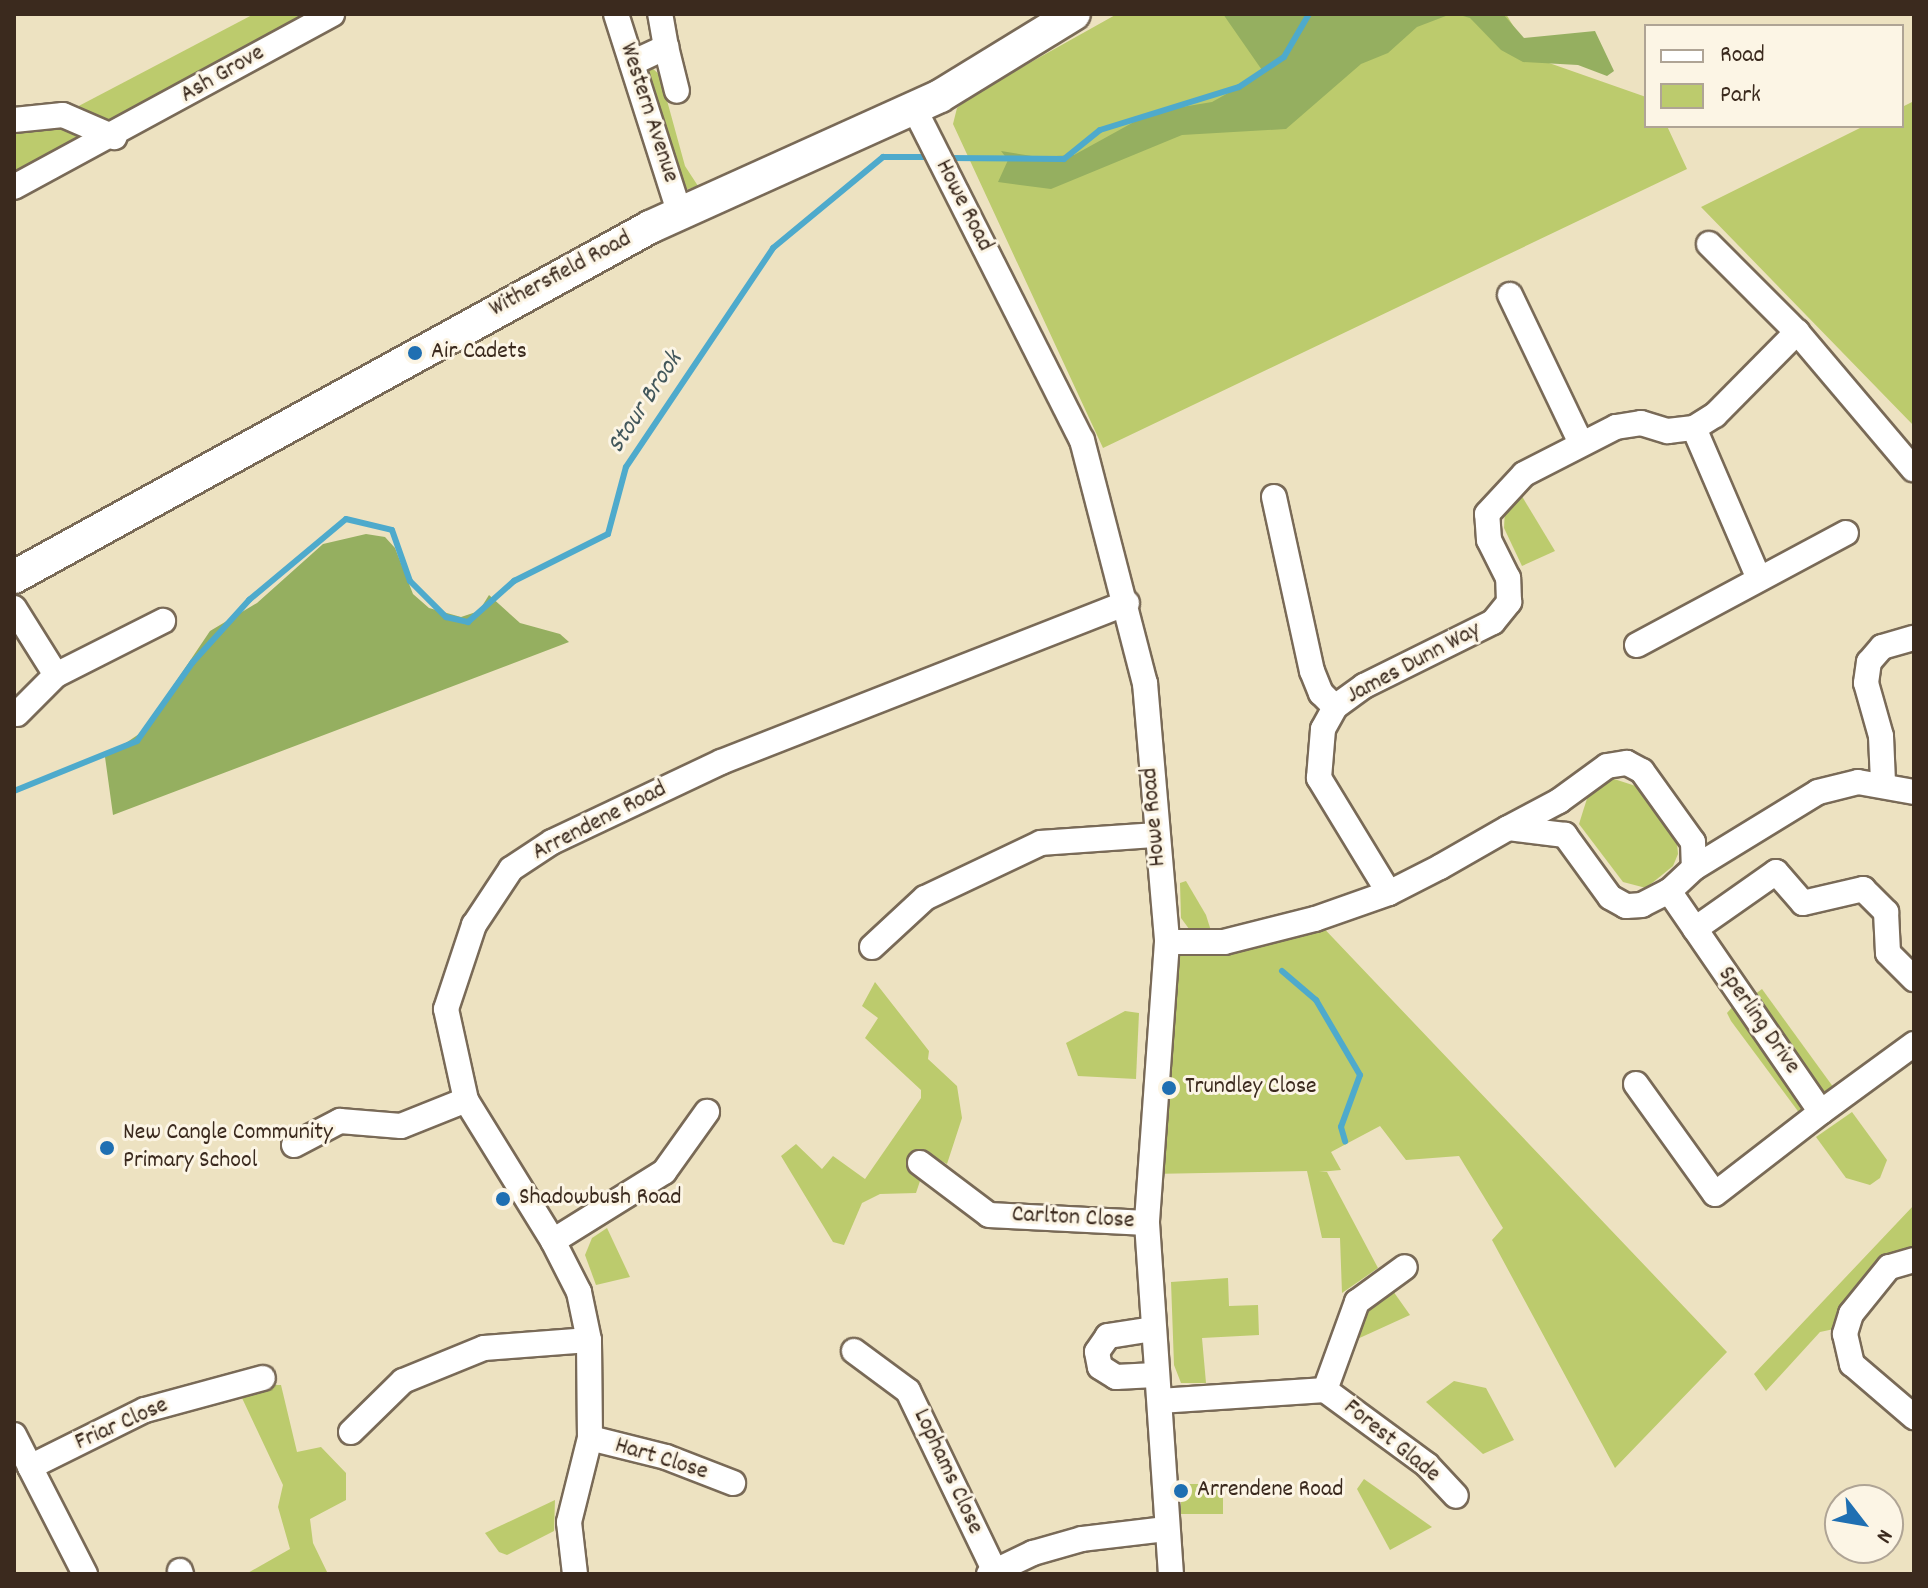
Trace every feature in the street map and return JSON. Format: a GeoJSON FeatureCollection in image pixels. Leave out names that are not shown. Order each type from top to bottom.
{"type":"FeatureCollection","features":[{"type":"Feature","properties":{"kind":"street","name":"Ash Grove"},"geometry":{"type":"LineString","coordinates":[[14,187],[114,137],[332,14]]}},
{"type":"Feature","properties":{"kind":"street","name":"Western Avenue"},"geometry":{"type":"LineString","coordinates":[[616,14],[679,212]]}},
{"type":"Feature","properties":{"kind":"street"},"geometry":{"type":"LineString","coordinates":[[660,14],[677,91]]}},
{"type":"Feature","properties":{"kind":"street","name":"Withersfield Road"},"geometry":{"type":"LineString","coordinates":[[14,577],[679,212],[940,96],[1074,14]]}},
{"type":"Feature","properties":{"kind":"street"},"geometry":{"type":"LineString","coordinates":[[632,63],[666,47]]}},
{"type":"Feature","properties":{"kind":"street","name":"Howe Road"},"geometry":{"type":"LineString","coordinates":[[913,106],[1082,440],[1127,603],[1145,683],[1167,942],[1147,1223],[1171,1574]]}},
{"type":"Feature","properties":{"kind":"street"},"geometry":{"type":"LineString","coordinates":[[14,120],[63,115],[114,137]]}},
{"type":"Feature","properties":{"kind":"street"},"geometry":{"type":"LineString","coordinates":[[1709,244],[1797,332],[1913,469]]}},
{"type":"Feature","properties":{"kind":"street"},"geometry":{"type":"LineString","coordinates":[[1510,295],[1581,443]]}},
{"type":"Feature","properties":{"kind":"street"},"geometry":{"type":"LineString","coordinates":[[1759,579],[1694,428],[1715,415],[1797,332]]}},
{"type":"Feature","properties":{"kind":"street","name":"James Dunn Way"},"geometry":{"type":"LineString","coordinates":[[1389,893],[1319,778],[1323,729],[1335,707],[1364,686],[1493,622],[1509,602],[1508,578],[1489,540],[1487,514],[1524,474],[1616,427],[1641,423],[1668,431],[1694,428]]}},
{"type":"Feature","properties":{"kind":"street"},"geometry":{"type":"LineString","coordinates":[[1274,497],[1312,671],[1321,693],[1335,707]]}},
{"type":"Feature","properties":{"kind":"street"},"geometry":{"type":"LineString","coordinates":[[1637,645],[1846,533]]}},
{"type":"Feature","properties":{"kind":"street","name":"Arrendene Road"},"geometry":{"type":"LineString","coordinates":[[575,1574],[569,1522],[590,1438],[589,1340],[579,1292],[553,1241],[466,1100],[446,1009],[474,925],[511,869],[552,842],[721,762],[1127,603]]}},
{"type":"Feature","properties":{"kind":"street"},"geometry":{"type":"LineString","coordinates":[[14,608],[56,675]]}},
{"type":"Feature","properties":{"kind":"street"},"geometry":{"type":"LineString","coordinates":[[17,714],[56,675],[163,621]]}},
{"type":"Feature","properties":{"kind":"street"},"geometry":{"type":"LineString","coordinates":[[1883,782],[1881,736],[1866,683],[1869,662],[1882,647],[1914,638]]}},
{"type":"Feature","properties":{"kind":"street"},"geometry":{"type":"LineString","coordinates":[[1167,942],[1224,942],[1315,919],[1389,893],[1559,801],[1607,766],[1627,763],[1642,771],[1693,842],[1694,868]]}},
{"type":"Feature","properties":{"kind":"street"},"geometry":{"type":"LineString","coordinates":[[1559,801],[1565,835],[1610,897],[1626,906],[1642,905],[1669,891],[1694,868],[1818,792],[1849,782],[1883,782],[1914,792]]}},
{"type":"Feature","properties":{"kind":"street"},"geometry":{"type":"LineString","coordinates":[[1508,828],[1565,835]]}},
{"type":"Feature","properties":{"kind":"street"},"geometry":{"type":"LineString","coordinates":[[872,947],[925,898],[1041,843],[1156,835]]}},
{"type":"Feature","properties":{"kind":"street"},"geometry":{"type":"LineString","coordinates":[[1695,929],[1776,872],[1803,903],[1863,889],[1886,912],[1888,953],[1914,979]]}},
{"type":"Feature","properties":{"kind":"street","name":"Sperling Drive"},"geometry":{"type":"LineString","coordinates":[[1669,891],[1821,1112]]}},
{"type":"Feature","properties":{"kind":"street"},"geometry":{"type":"LineString","coordinates":[[1636,1084],[1715,1194],[1914,1044]]}},
{"type":"Feature","properties":{"kind":"street"},"geometry":{"type":"LineString","coordinates":[[294,1145],[340,1121],[401,1126],[466,1100]]}},
{"type":"Feature","properties":{"kind":"street"},"geometry":{"type":"LineString","coordinates":[[553,1241],[664,1172],[707,1112]]}},
{"type":"Feature","properties":{"kind":"street","name":"Carlton Close"},"geometry":{"type":"LineString","coordinates":[[920,1163],[989,1215],[1147,1223]]}},
{"type":"Feature","properties":{"kind":"street"},"geometry":{"type":"LineString","coordinates":[[1914,1260],[1889,1267],[1851,1314],[1845,1334],[1852,1364],[1914,1417]]}},
{"type":"Feature","properties":{"kind":"street","name":"Forest Glade"},"geometry":{"type":"LineString","coordinates":[[1325,1390],[1357,1302],[1405,1267]]}},
{"type":"Feature","properties":{"kind":"street"},"geometry":{"type":"LineString","coordinates":[[1153,1329],[1108,1336],[1097,1352],[1100,1367],[1116,1377],[1155,1375]]}},
{"type":"Feature","properties":{"kind":"street"},"geometry":{"type":"LineString","coordinates":[[351,1432],[403,1381],[484,1348],[589,1340]]}},
{"type":"Feature","properties":{"kind":"street","name":"Lophams Close"},"geometry":{"type":"LineString","coordinates":[[854,1351],[908,1391],[992,1572]]}},
{"type":"Feature","properties":{"kind":"street","name":"Friar Close"},"geometry":{"type":"LineString","coordinates":[[30,1467],[145,1410],[263,1378]]}},
{"type":"Feature","properties":{"kind":"street","name":"Forest Glade"},"geometry":{"type":"LineString","coordinates":[[1160,1401],[1325,1390],[1427,1465],[1456,1496]]}},
{"type":"Feature","properties":{"kind":"street"},"geometry":{"type":"LineString","coordinates":[[14,1435],[85,1574]]}},
{"type":"Feature","properties":{"kind":"street","name":"Hart Close"},"geometry":{"type":"LineString","coordinates":[[590,1438],[666,1457],[733,1483]]}},
{"type":"Feature","properties":{"kind":"street"},"geometry":{"type":"LineString","coordinates":[[992,1572],[1082,1539],[1166,1529]]}},
{"type":"Feature","properties":{"kind":"green space"},"geometry":{"type":"Polygon","coordinates":[[[254,14],[325,14],[116,125],[73,109],[254,14]]]}},
{"type":"Feature","properties":{"kind":"green space"},"geometry":{"type":"Polygon","coordinates":[[[1117,14],[1506,14],[1532,57],[1644,96],[1644,128],[1668,128],[1687,169],[1103,448],[953,124],[957,108],[974,94],[1117,14]]]}},
{"type":"Feature","properties":{"kind":"green space"},"geometry":{"type":"Polygon","coordinates":[[[1223,14],[1451,14],[1417,27],[1388,53],[1361,64],[1286,129],[1182,135],[1051,189],[998,182],[1008,160],[1001,151],[1038,157],[1074,155],[1152,112],[1212,102],[1264,73],[1223,14]]]}},
{"type":"Feature","properties":{"kind":"green space"},"geometry":{"type":"Polygon","coordinates":[[[1456,14],[1503,14],[1524,38],[1595,31],[1614,71],[1607,76],[1578,65],[1523,62],[1501,50],[1470,18],[1456,14]]]}},
{"type":"Feature","properties":{"kind":"green space"},"geometry":{"type":"Polygon","coordinates":[[[652,68],[660,75],[685,166],[698,186],[679,191],[642,80],[652,68]]]}},
{"type":"Feature","properties":{"kind":"green space"},"geometry":{"type":"Polygon","coordinates":[[[1914,101],[1914,426],[1701,207],[1860,128],[1904,128],[1904,106],[1914,101]]]}},
{"type":"Feature","properties":{"kind":"green space"},"geometry":{"type":"Polygon","coordinates":[[[61,124],[84,137],[14,176],[14,128],[61,124]]]}},
{"type":"Feature","properties":{"kind":"green space"},"geometry":{"type":"Polygon","coordinates":[[[1520,493],[1555,551],[1522,566],[1504,528],[1505,509],[1520,493]]]}},
{"type":"Feature","properties":{"kind":"green space"},"geometry":{"type":"Polygon","coordinates":[[[366,534],[385,537],[395,548],[413,594],[429,608],[461,617],[479,611],[489,595],[520,623],[560,634],[569,642],[113,815],[105,757],[142,732],[210,631],[257,603],[323,544],[366,534]]]}},
{"type":"Feature","properties":{"kind":"green space"},"geometry":{"type":"Polygon","coordinates":[[[1611,778],[1648,790],[1676,832],[1678,854],[1673,866],[1646,888],[1623,882],[1579,824],[1590,789],[1611,778]]]}},
{"type":"Feature","properties":{"kind":"green space"},"geometry":{"type":"Polygon","coordinates":[[[1186,881],[1206,915],[1212,934],[1195,937],[1181,918],[1180,883],[1186,881]]]}},
{"type":"Feature","properties":{"kind":"green space"},"geometry":{"type":"Polygon","coordinates":[[[1315,919],[1727,1352],[1615,1468],[1492,1240],[1503,1228],[1459,1156],[1406,1160],[1380,1126],[1331,1152],[1341,1170],[1319,1172],[1327,1172],[1378,1268],[1342,1293],[1340,1238],[1322,1238],[1307,1171],[1150,1174],[1167,942],[1315,919]]]}},
{"type":"Feature","properties":{"kind":"green space"},"geometry":{"type":"Polygon","coordinates":[[[875,982],[929,1051],[928,1059],[957,1086],[962,1118],[947,1164],[920,1150],[907,1169],[920,1181],[916,1193],[880,1194],[862,1203],[844,1245],[833,1242],[781,1156],[796,1144],[822,1169],[833,1156],[865,1179],[921,1098],[921,1090],[865,1038],[878,1018],[862,1006],[875,982]]]}},
{"type":"Feature","properties":{"kind":"green space"},"geometry":{"type":"Polygon","coordinates":[[[1762,989],[1839,1095],[1828,1103],[1751,997],[1762,989]]]}},
{"type":"Feature","properties":{"kind":"green space"},"geometry":{"type":"Polygon","coordinates":[[[1735,1004],[1808,1107],[1803,1118],[1731,1021],[1727,1013],[1735,1004]]]}},
{"type":"Feature","properties":{"kind":"green space"},"geometry":{"type":"Polygon","coordinates":[[[1125,1011],[1139,1013],[1136,1079],[1078,1076],[1066,1043],[1125,1011]]]}},
{"type":"Feature","properties":{"kind":"green space"},"geometry":{"type":"Polygon","coordinates":[[[1852,1112],[1887,1160],[1880,1178],[1870,1185],[1846,1178],[1816,1137],[1852,1112]]]}},
{"type":"Feature","properties":{"kind":"green space"},"geometry":{"type":"Polygon","coordinates":[[[1914,1205],[1914,1250],[1860,1288],[1834,1329],[1820,1332],[1766,1391],[1754,1374],[1914,1205]]]}},
{"type":"Feature","properties":{"kind":"green space"},"geometry":{"type":"Polygon","coordinates":[[[607,1228],[630,1277],[596,1285],[585,1255],[592,1238],[607,1228]]]}},
{"type":"Feature","properties":{"kind":"green space"},"geometry":{"type":"Polygon","coordinates":[[[1228,1278],[1229,1306],[1258,1305],[1259,1335],[1202,1338],[1206,1383],[1181,1383],[1174,1365],[1171,1282],[1228,1278]]]}},
{"type":"Feature","properties":{"kind":"green space"},"geometry":{"type":"Polygon","coordinates":[[[1381,1291],[1393,1291],[1410,1315],[1353,1341],[1363,1310],[1381,1291]]]}},
{"type":"Feature","properties":{"kind":"green space"},"geometry":{"type":"Polygon","coordinates":[[[1454,1381],[1486,1388],[1514,1440],[1483,1454],[1426,1402],[1454,1381]]]}},
{"type":"Feature","properties":{"kind":"green space"},"geometry":{"type":"Polygon","coordinates":[[[281,1385],[297,1452],[321,1447],[346,1473],[346,1500],[310,1519],[313,1543],[328,1574],[246,1574],[290,1549],[278,1507],[283,1485],[242,1398],[281,1385]]]}},
{"type":"Feature","properties":{"kind":"green space"},"geometry":{"type":"Polygon","coordinates":[[[1364,1479],[1432,1527],[1390,1550],[1357,1489],[1364,1479]]]}},
{"type":"Feature","properties":{"kind":"green space"},"geometry":{"type":"Polygon","coordinates":[[[1181,1484],[1223,1484],[1223,1514],[1181,1514],[1181,1484]]]}},
{"type":"Feature","properties":{"kind":"green space"},"geometry":{"type":"Polygon","coordinates":[[[555,1500],[554,1531],[507,1555],[499,1552],[485,1533],[555,1500]]]}},
{"type":"Feature","properties":{"kind":"waterway","name":"Stour Brook"},"geometry":{"type":"LineString","coordinates":[[947,158],[1064,159],[1100,130],[1239,87],[1284,57],[1309,14]]}},
{"type":"Feature","properties":{"kind":"waterway","name":"Stour Brook"},"geometry":{"type":"LineString","coordinates":[[14,791],[137,741],[193,662],[249,600],[346,519],[392,530],[410,581],[446,617],[468,622],[514,581],[608,534],[626,467],[773,248],[883,157],[932,157]]}},
{"type":"Feature","properties":{"kind":"waterway"},"geometry":{"type":"LineString","coordinates":[[1282,971],[1316,1000],[1360,1075],[1341,1127],[1345,1141]]}},
{"type":"Feature","properties":{"kind":"place","name":"Air Cadets"},"geometry":{"type":"Point","coordinates":[415,353]}},
{"type":"Feature","properties":{"kind":"place","name":"Trundley Close"},"geometry":{"type":"Point","coordinates":[1169,1088]}},
{"type":"Feature","properties":{"kind":"place","name":"New Cangle Community Primary School"},"geometry":{"type":"Point","coordinates":[107,1148]}},
{"type":"Feature","properties":{"kind":"place","name":"Shadowbush Road"},"geometry":{"type":"Point","coordinates":[503,1199]}},
{"type":"Feature","properties":{"kind":"place","name":"Arrendene Road"},"geometry":{"type":"Point","coordinates":[1181,1491]}}]}
